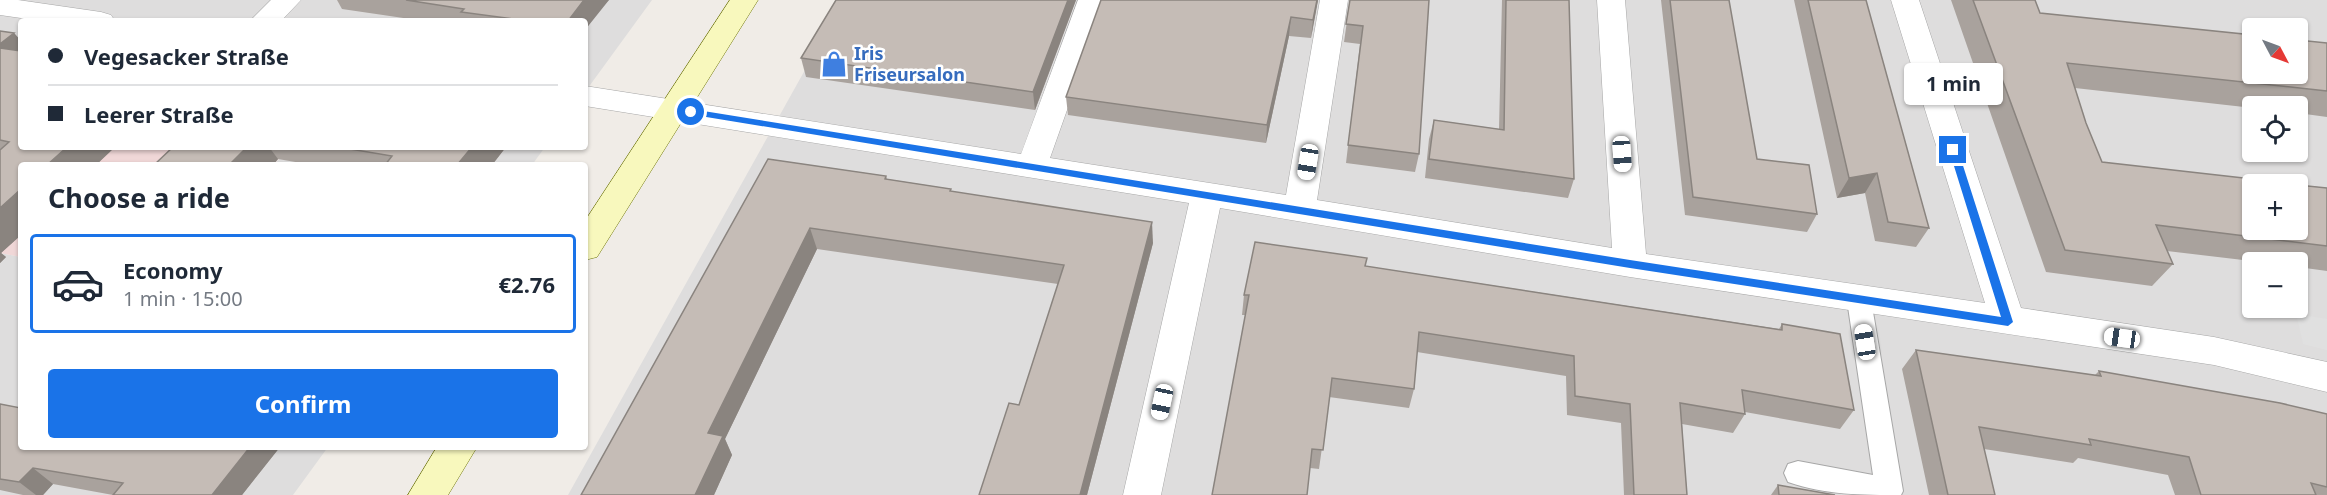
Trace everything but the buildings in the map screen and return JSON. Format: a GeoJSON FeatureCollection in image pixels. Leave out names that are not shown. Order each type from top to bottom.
{"type":"FeatureCollection","features":[{"type":"Feature","properties":{"kind":"main road"},"geometry":{"type":"LineString","coordinates":[[588,243],[744,0]]}},
{"type":"Feature","properties":{"kind":"main road"},"geometry":{"type":"LineString","coordinates":[[427,495],[456,450]]}},
{"type":"Feature","properties":{"kind":"street"},"geometry":{"type":"LineString","coordinates":[[267,18],[287,0]]}},
{"type":"Feature","properties":{"kind":"street"},"geometry":{"type":"LineString","coordinates":[[1032,166],[1092,0]]}},
{"type":"Feature","properties":{"kind":"street"},"geometry":{"type":"LineString","coordinates":[[1300,209],[1334,0]]}},
{"type":"Feature","properties":{"kind":"street"},"geometry":{"type":"LineString","coordinates":[[1611,0],[1630,264]]}},
{"type":"Feature","properties":{"kind":"street"},"geometry":{"type":"LineString","coordinates":[[1905,0],[2008,322]]}},
{"type":"Feature","properties":{"kind":"street"},"geometry":{"type":"LineString","coordinates":[[8,4],[85,18]]}},
{"type":"Feature","properties":{"kind":"street"},"geometry":{"type":"LineString","coordinates":[[588,96],[1858,300],[2214,351],[2327,377]]}},
{"type":"Feature","properties":{"kind":"street"},"geometry":{"type":"LineString","coordinates":[[1142,495],[1207,194]]}},
{"type":"Feature","properties":{"kind":"lane"},"geometry":{"type":"LineString","coordinates":[[1798,473],[1889,491],[1858,300]]}},
{"type":"Feature","properties":{"kind":"shaded area"},"geometry":{"type":"Polygon","coordinates":[[[0,0],[652,0],[588,88],[588,18],[18,18],[18,145],[0,160],[0,0]]]}},
{"type":"Feature","properties":{"kind":"shaded area"},"geometry":{"type":"Polygon","coordinates":[[[844,0],[2327,0],[2327,495],[568,495],[844,0]]]}},
{"type":"Feature","properties":{"kind":"shaded area"},"geometry":{"type":"Polygon","coordinates":[[[18,149],[287,150],[276,162],[18,162],[18,256],[0,253],[0,160],[18,149]]]}},
{"type":"Feature","properties":{"kind":"shaded area"},"geometry":{"type":"Polygon","coordinates":[[[287,150],[543,150],[534,162],[276,162],[287,150]]]}},
{"type":"Feature","properties":{"kind":"shaded area"},"geometry":{"type":"Polygon","coordinates":[[[0,253],[18,256],[18,450],[326,450],[293,495],[0,495],[0,253]]]}},
{"type":"Feature","properties":{"kind":"shaded area"},"geometry":{"type":"Polygon","coordinates":[[[2308,316],[2327,319],[2327,350],[2303,344],[2297,318],[2308,318],[2308,316]]]}},
{"type":"Feature","properties":{"kind":"place","name":"Iris Friseursalon"},"geometry":{"type":"Point","coordinates":[834,64]}},
{"type":"Feature","properties":{"kind":"route"},"geometry":{"type":"LineString","coordinates":[[691,112],[1630,264],[2008,322],[1953,150]]}}]}
